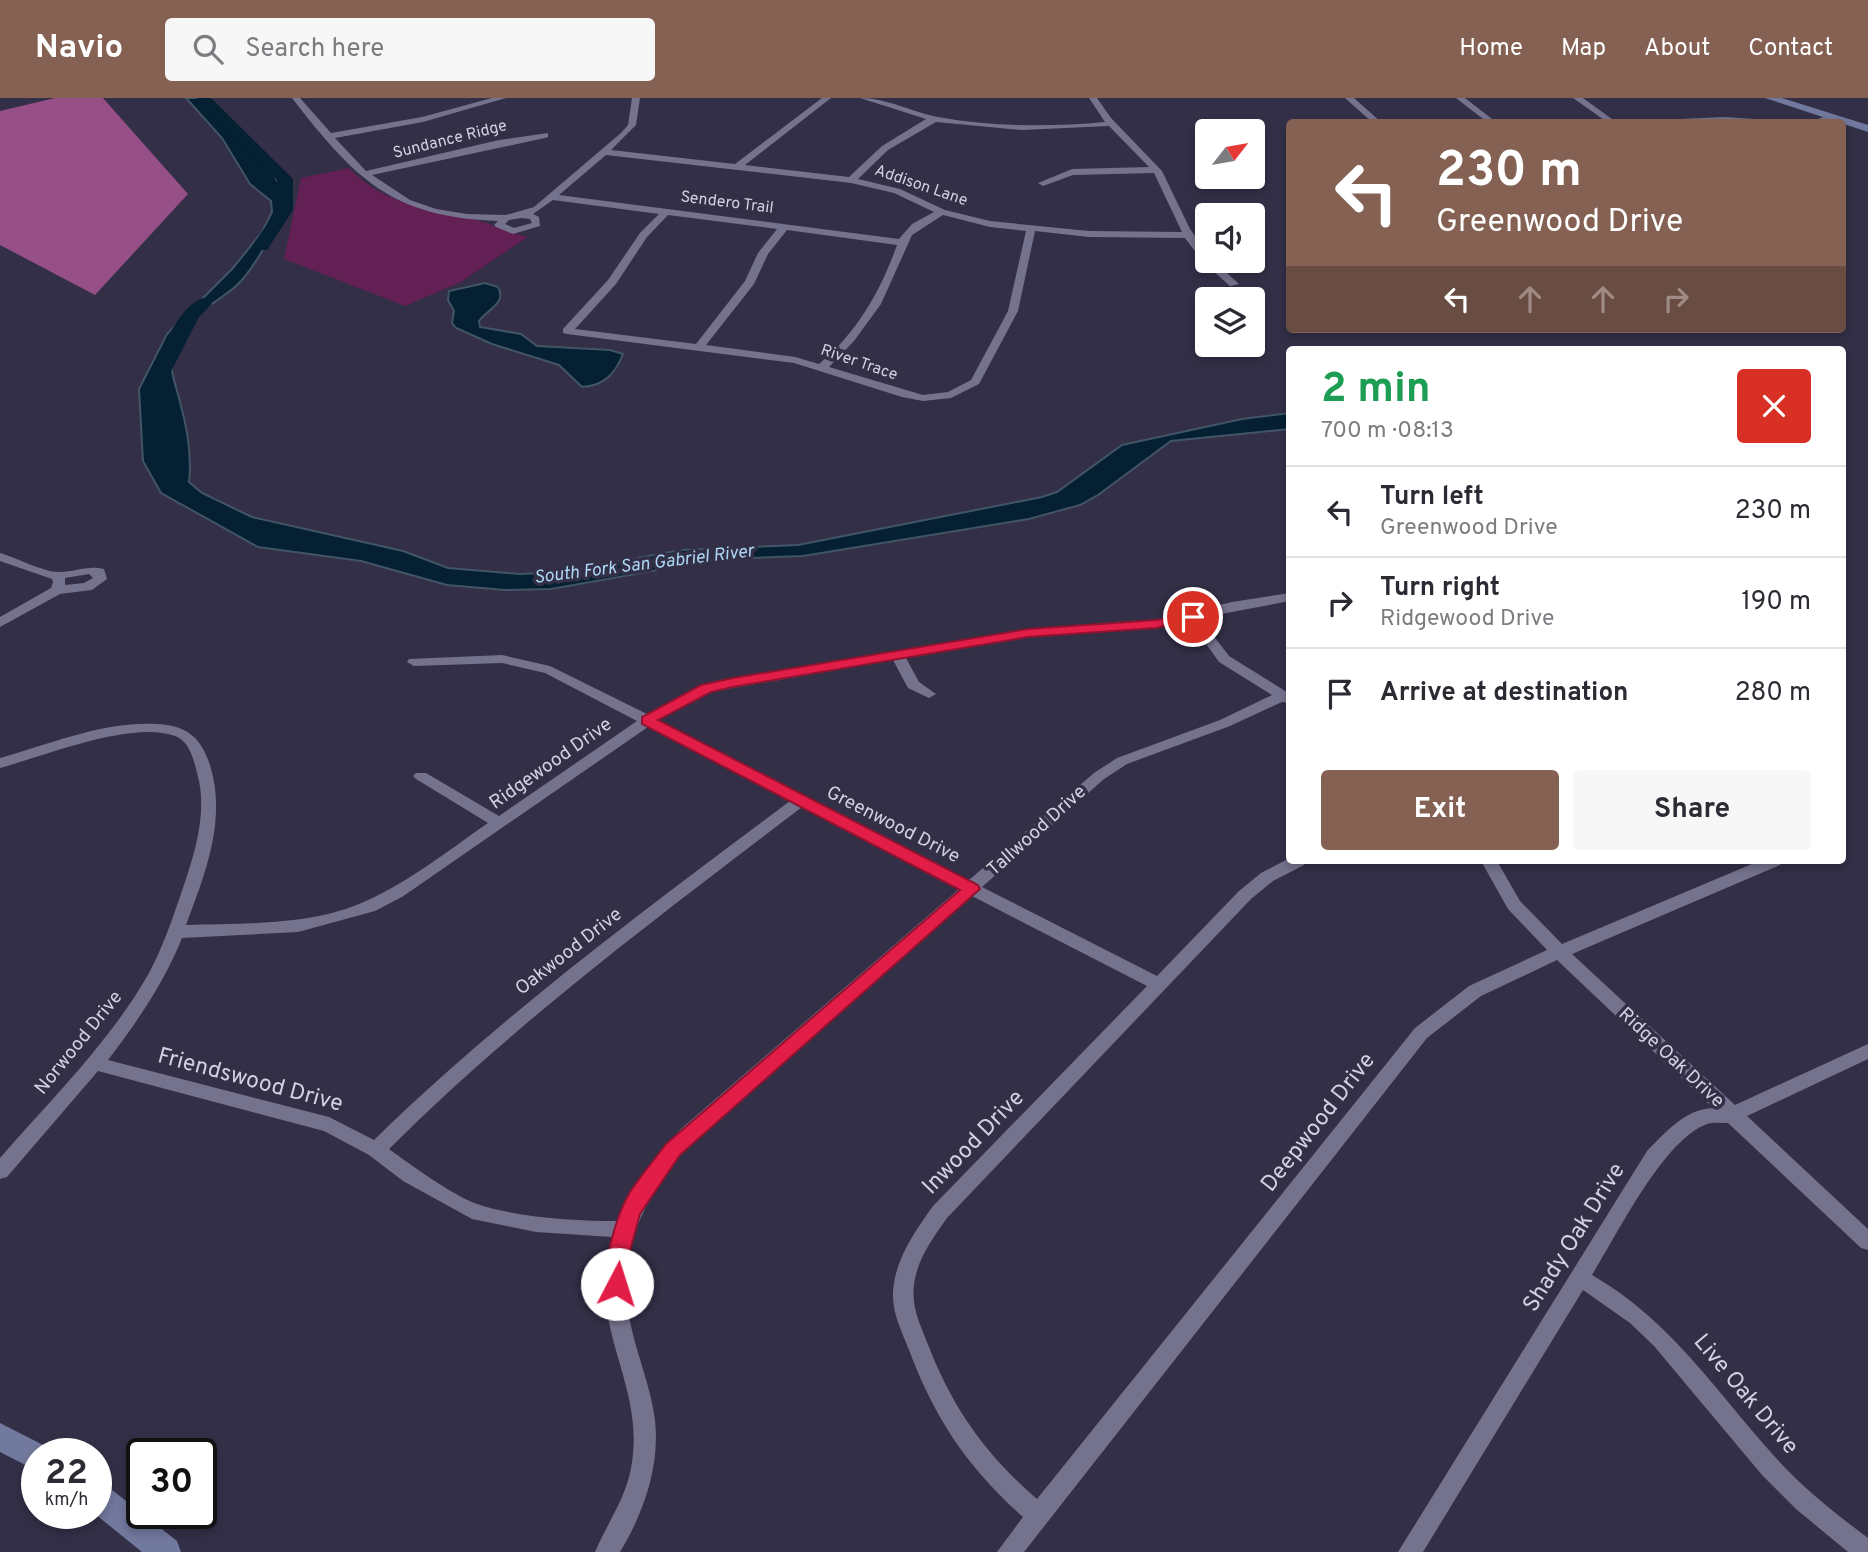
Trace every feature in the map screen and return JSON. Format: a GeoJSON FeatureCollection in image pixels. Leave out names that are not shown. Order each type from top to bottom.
{"type":"FeatureCollection","features":[{"type":"Feature","properties":{"kind":"street"},"geometry":{"type":"LineString","coordinates":[[296,98],[363,174],[381,190],[413,205],[502,221],[536,213],[604,152],[632,125],[636,98]]}},
{"type":"Feature","properties":{"kind":"street"},"geometry":{"type":"LineString","coordinates":[[329,136],[423,118],[502,98]]}},
{"type":"Feature","properties":{"kind":"street"},"geometry":{"type":"LineString","coordinates":[[737,167],[827,98]]}},
{"type":"Feature","properties":{"kind":"street"},"geometry":{"type":"LineString","coordinates":[[864,98],[934,118],[1032,129],[1108,124]]}},
{"type":"Feature","properties":{"kind":"street"},"geometry":{"type":"LineString","coordinates":[[1093,98],[1108,124],[1156,170],[1187,235],[1195,245]]}},
{"type":"Feature","properties":{"kind":"street"},"geometry":{"type":"LineString","coordinates":[[1349,98],[1374,119]]}},
{"type":"Feature","properties":{"kind":"street"},"geometry":{"type":"LineString","coordinates":[[1460,98],[1488,119]]}},
{"type":"Feature","properties":{"kind":"street"},"geometry":{"type":"LineString","coordinates":[[1577,98],[1608,119]]}},
{"type":"Feature","properties":{"kind":"street"},"geometry":{"type":"LineString","coordinates":[[1771,98],[1868,124]]}},
{"type":"Feature","properties":{"kind":"street"},"geometry":{"type":"LineString","coordinates":[[1790,98],[1844,119]]}},
{"type":"Feature","properties":{"kind":"street"},"geometry":{"type":"LineString","coordinates":[[1822,119],[1835,115]]}},
{"type":"Feature","properties":{"kind":"street"},"geometry":{"type":"LineString","coordinates":[[851,180],[885,148],[934,118]]}},
{"type":"Feature","properties":{"kind":"street"},"geometry":{"type":"LineString","coordinates":[[1846,120],[1868,129]]}},
{"type":"Feature","properties":{"kind":"street","name":"Sundance Ridge"},"geometry":{"type":"LineString","coordinates":[[363,174],[545,135]]}},
{"type":"Feature","properties":{"kind":"street","name":"Addison Lane"},"geometry":{"type":"LineString","coordinates":[[604,152],[851,180],[897,191],[942,212],[971,220],[1031,229],[1136,236],[1187,235]]}},
{"type":"Feature","properties":{"kind":"street"},"geometry":{"type":"LineString","coordinates":[[1043,183],[1072,172],[1156,170]]}},
{"type":"Feature","properties":{"kind":"street","name":"Sendero Trail"},"geometry":{"type":"LineString","coordinates":[[551,197],[901,242]]}},
{"type":"Feature","properties":{"kind":"street","name":"River Trace"},"geometry":{"type":"LineString","coordinates":[[666,212],[643,235],[612,282],[567,331],[795,359],[915,397],[941,397],[971,386],[1016,304],[1031,229]]}},
{"type":"Feature","properties":{"kind":"street"},"geometry":{"type":"LineString","coordinates":[[822,367],[850,342],[889,280],[901,242],[912,227],[942,212]]}},
{"type":"Feature","properties":{"kind":"street"},"geometry":{"type":"LineString","coordinates":[[502,221],[507,230],[524,230],[537,224],[536,213]]}},
{"type":"Feature","properties":{"kind":"street"},"geometry":{"type":"LineString","coordinates":[[699,347],[750,282],[763,253],[785,226]]}},
{"type":"Feature","properties":{"kind":"street"},"geometry":{"type":"LineString","coordinates":[[1222,273],[1234,284]]}},
{"type":"Feature","properties":{"kind":"street"},"geometry":{"type":"LineString","coordinates":[[0,557],[57,583],[0,623]]}},
{"type":"Feature","properties":{"kind":"street","name":"Ridgewood Drive"},"geometry":{"type":"LineString","coordinates":[[176,932],[299,926],[342,917],[396,893],[647,720],[706,688],[1028,633],[1156,624],[1232,606],[1286,598]]}},
{"type":"Feature","properties":{"kind":"street"},"geometry":{"type":"LineString","coordinates":[[1193,617],[1224,659],[1286,698]]}},
{"type":"Feature","properties":{"kind":"street"},"geometry":{"type":"LineString","coordinates":[[897,655],[913,685],[929,694]]}},
{"type":"Feature","properties":{"kind":"street","name":"Greenwood Drive"},"geometry":{"type":"LineString","coordinates":[[414,662],[502,659],[550,670],[1159,985]]}},
{"type":"Feature","properties":{"kind":"street","name":"Tallwood Drive"},"geometry":{"type":"LineString","coordinates":[[607,1552],[636,1497],[643,1470],[646,1436],[641,1402],[617,1307],[617,1262],[624,1229],[644,1188],[689,1133],[972,889],[1080,791],[1122,761],[1286,698]]}},
{"type":"Feature","properties":{"kind":"street","name":"Norwood Drive"},"geometry":{"type":"LineString","coordinates":[[0,763],[132,729],[156,727],[183,733],[192,739],[200,754],[210,803],[201,860],[176,932],[144,995],[93,1063],[0,1171]]}},
{"type":"Feature","properties":{"kind":"street"},"geometry":{"type":"LineString","coordinates":[[421,776],[499,823]]}},
{"type":"Feature","properties":{"kind":"street","name":"Oakwood Drive"},"geometry":{"type":"LineString","coordinates":[[376,1150],[413,1112],[511,1024],[800,801]]}},
{"type":"Feature","properties":{"kind":"street","name":"Inwood Drive"},"geometry":{"type":"LineString","coordinates":[[1038,1515],[1001,1483],[960,1438],[939,1403],[909,1322],[903,1294],[909,1261],[940,1212],[1245,895],[1267,877],[1292,864]]}},
{"type":"Feature","properties":{"kind":"street","name":"Ridge Oak Drive"},"geometry":{"type":"LineString","coordinates":[[1491,864],[1514,905],[1559,952],[1868,1242]]}},
{"type":"Feature","properties":{"kind":"street","name":"Deepwood Drive"},"geometry":{"type":"LineString","coordinates":[[1009,1552],[1421,1033],[1475,990],[1767,864]]}},
{"type":"Feature","properties":{"kind":"street","name":"Shady Oak Drive"},"geometry":{"type":"LineString","coordinates":[[1410,1552],[1654,1157],[1680,1130],[1705,1116],[1732,1115],[1868,1051]]}},
{"type":"Feature","properties":{"kind":"street","name":"Friendswood Drive"},"geometry":{"type":"LineString","coordinates":[[93,1063],[299,1115],[343,1131],[376,1150],[410,1175],[472,1210],[536,1224],[583,1229],[624,1229]]}},
{"type":"Feature","properties":{"kind":"street","name":"Live Oak Drive"},"geometry":{"type":"LineString","coordinates":[[1580,1278],[1611,1293],[1639,1317],[1693,1371],[1770,1469],[1832,1525],[1867,1552]]}},
{"type":"Feature","properties":{"kind":"street"},"geometry":{"type":"LineString","coordinates":[[0,1437],[21,1448]]}},
{"type":"Feature","properties":{"kind":"street"},"geometry":{"type":"LineString","coordinates":[[112,1509],[166,1552]]}},
{"type":"Feature","properties":{"kind":"shaded area"},"geometry":{"type":"Polygon","coordinates":[[[55,98],[103,98],[188,194],[95,295],[0,245],[0,111],[55,98]]]}},
{"type":"Feature","properties":{"kind":"shaded area"},"geometry":{"type":"Polygon","coordinates":[[[349,168],[363,181],[393,198],[477,220],[528,237],[461,282],[405,306],[284,259],[301,178],[349,168]]]}},
{"type":"Feature","properties":{"kind":"water"},"geometry":{"type":"Polygon","coordinates":[[[186,98],[206,98],[266,161],[287,198],[258,258],[236,286],[182,329],[172,349],[171,362],[188,442],[189,482],[202,493],[252,517],[403,551],[448,568],[520,574],[561,572],[681,550],[798,545],[1042,497],[1057,492],[1122,445],[1242,419],[1286,414],[1286,429],[1171,441],[1098,495],[1080,505],[1029,519],[803,556],[720,559],[551,589],[505,590],[447,585],[361,561],[258,547],[161,493],[143,461],[139,389],[167,334],[233,268],[262,232],[272,212],[271,201],[250,184],[222,138],[186,98]]]}},
{"type":"Feature","properties":{"kind":"water"},"geometry":{"type":"Polygon","coordinates":[[[485,283],[498,287],[500,297],[495,306],[479,321],[480,327],[521,334],[537,346],[610,350],[623,354],[616,367],[603,381],[582,387],[559,365],[492,344],[456,328],[452,323],[454,311],[448,300],[449,291],[485,283]]]}},
{"type":"Feature","properties":{"kind":"waterway","name":"South Fork San Gabriel River"},"geometry":{"type":"LineString","coordinates":[[203,98],[285,179],[285,210],[261,246]]}},
{"type":"Feature","properties":{"kind":"waterway","name":"South Fork San Gabriel River"},"geometry":{"type":"LineString","coordinates":[[154,385],[191,314],[203,304]]}},
{"type":"Feature","properties":{"kind":"route"},"geometry":{"type":"LineString","coordinates":[[617,1284],[617,1262],[624,1229],[637,1198],[673,1149],[972,889],[647,720],[706,688],[1028,633],[1156,624],[1193,617]]}}]}
